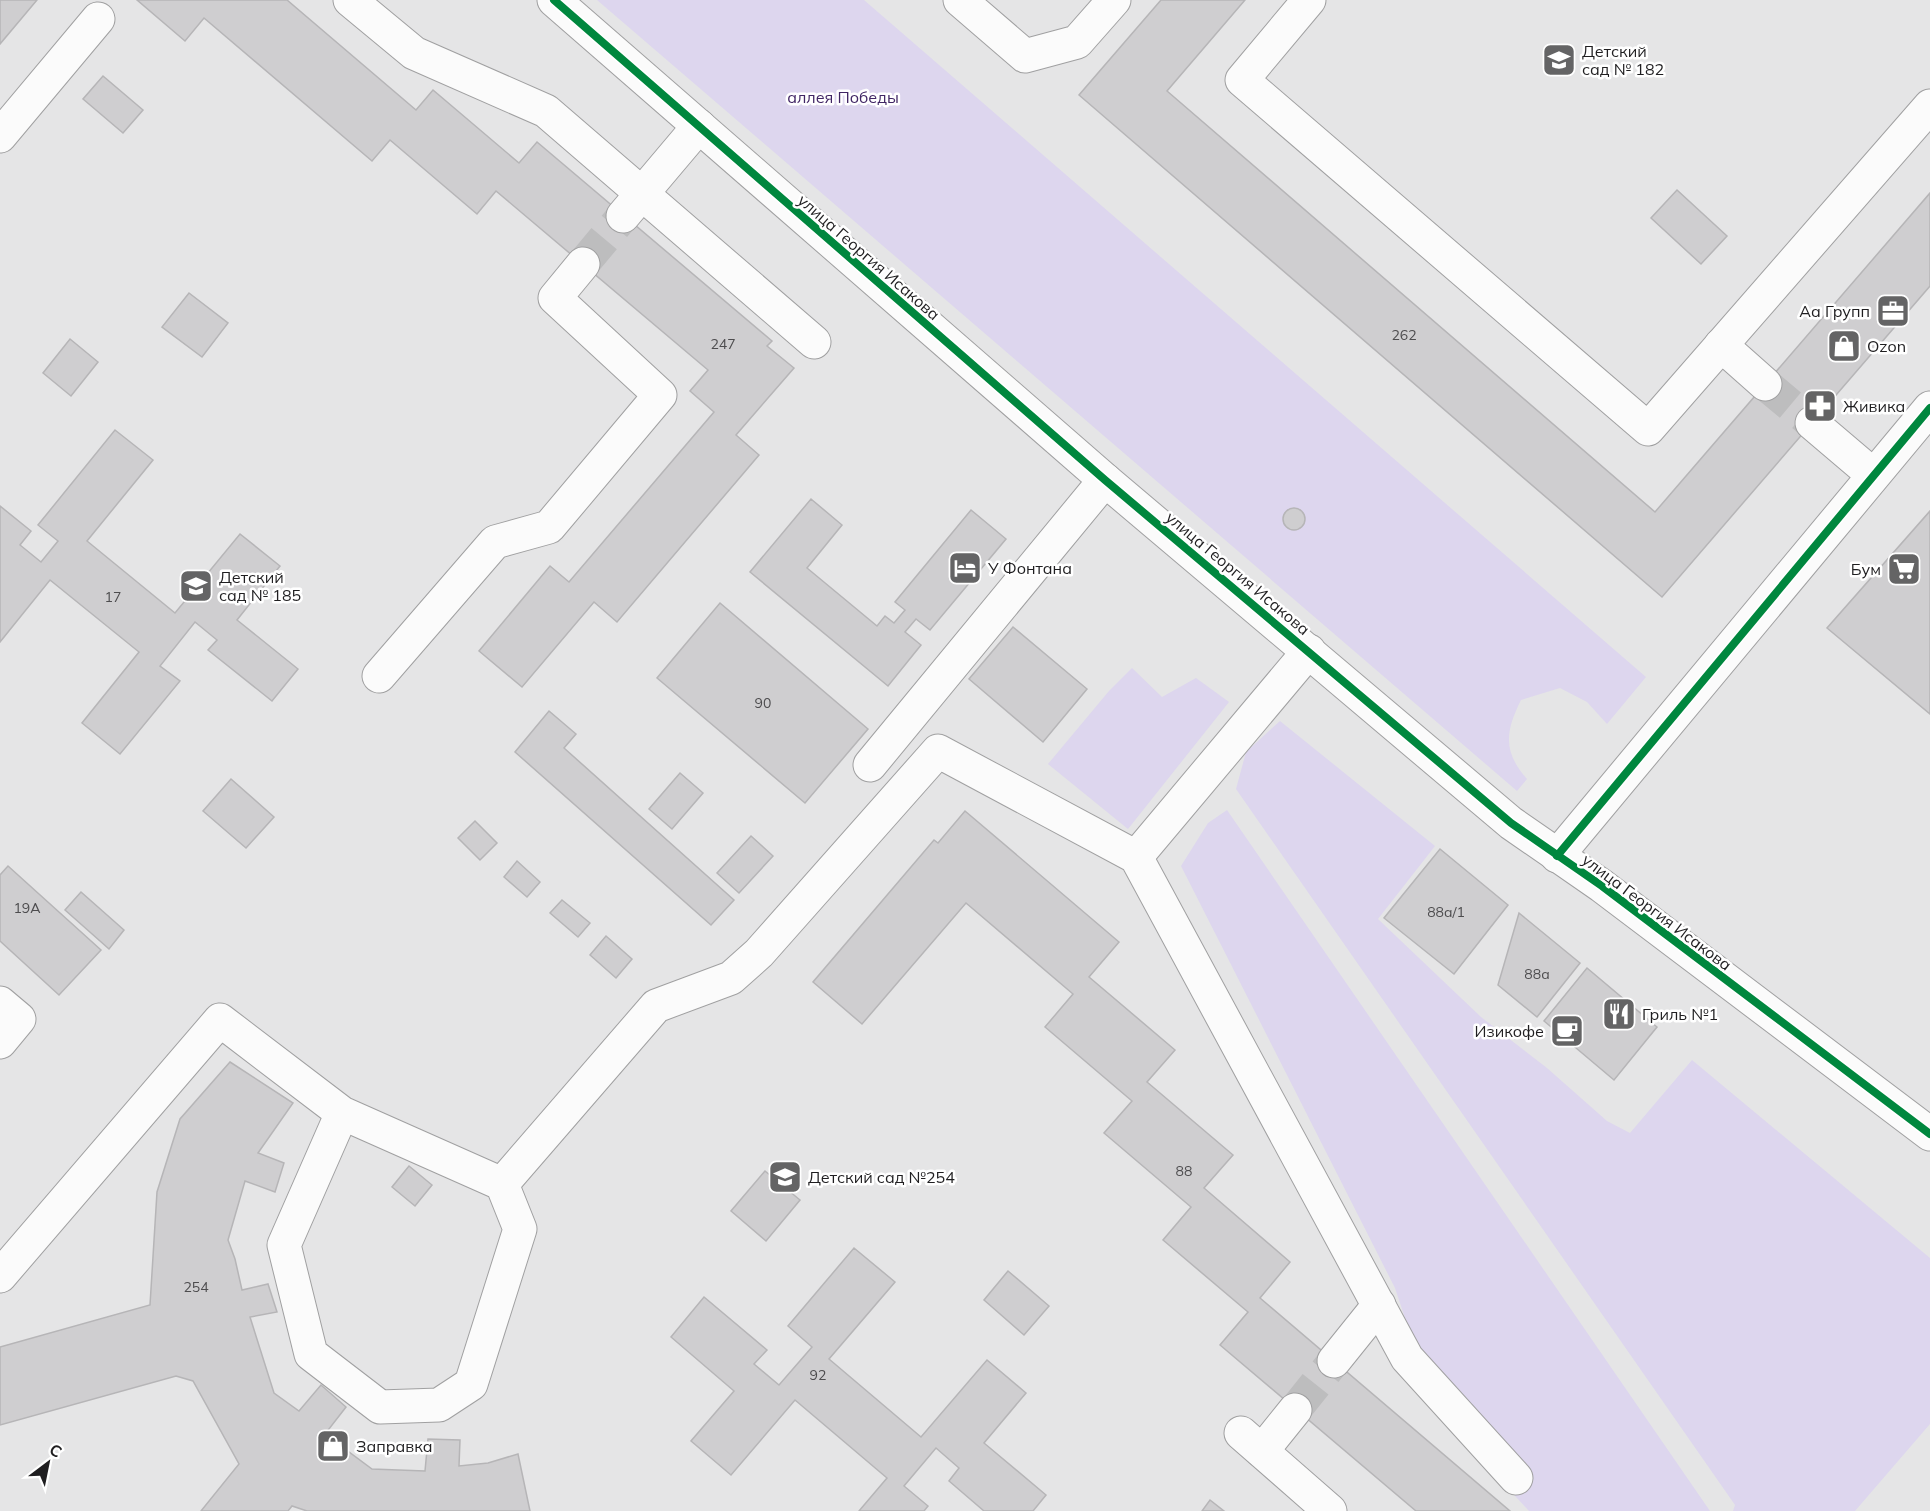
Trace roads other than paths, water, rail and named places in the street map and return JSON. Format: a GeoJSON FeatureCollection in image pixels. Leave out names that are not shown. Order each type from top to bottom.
{"type":"FeatureCollection","features":[{"type":"Feature","properties":{"kind":"street"},"geometry":{"type":"LineString","coordinates":[[350,0],[414,53],[546,111],[633,205],[814,342]]}},
{"type":"Feature","properties":{"kind":"street","name":"улица Георгия Исакова"},"geometry":{"type":"LineString","coordinates":[[555,0],[1105,480],[1511,823],[1611,893],[1930,1134]]}},
{"type":"Feature","properties":{"kind":"street"},"geometry":{"type":"LineString","coordinates":[[960,0],[1025,56],[1077,42],[1114,0]]}},
{"type":"Feature","properties":{"kind":"street"},"geometry":{"type":"LineString","coordinates":[[1308,0],[1242,80],[1648,429],[1930,106]]}},
{"type":"Feature","properties":{"kind":"street"},"geometry":{"type":"LineString","coordinates":[[0,136],[98,20]]}},
{"type":"Feature","properties":{"kind":"street"},"geometry":{"type":"LineString","coordinates":[[633,205],[699,126]]}},
{"type":"Feature","properties":{"kind":"street"},"geometry":{"type":"LineString","coordinates":[[379,676],[495,542],[549,527],[660,395],[555,298],[583,264]]}},
{"type":"Feature","properties":{"kind":"street"},"geometry":{"type":"LineString","coordinates":[[1721,345],[1766,384]]}},
{"type":"Feature","properties":{"kind":"street"},"geometry":{"type":"LineString","coordinates":[[1557,856],[1872,474],[1930,408]]}},
{"type":"Feature","properties":{"kind":"street"},"geometry":{"type":"LineString","coordinates":[[1812,423],[1872,474]]}},
{"type":"Feature","properties":{"kind":"street"},"geometry":{"type":"LineString","coordinates":[[870,765],[1105,480]]}},
{"type":"Feature","properties":{"kind":"street"},"geometry":{"type":"LineString","coordinates":[[1136,857],[1310,651]]}},
{"type":"Feature","properties":{"kind":"street"},"geometry":{"type":"LineString","coordinates":[[502,1184],[656,1006],[731,978],[759,953],[938,751],[1136,857],[1407,1359],[1516,1478]]}},
{"type":"Feature","properties":{"kind":"street"},"geometry":{"type":"LineString","coordinates":[[0,1003],[19,1019],[0,1042]]}},
{"type":"Feature","properties":{"kind":"street"},"geometry":{"type":"LineString","coordinates":[[0,1275],[220,1020],[342,1113],[502,1184],[520,1229],[471,1384],[439,1405],[380,1407],[311,1354],[284,1245],[342,1113]]}},
{"type":"Feature","properties":{"kind":"street"},"geometry":{"type":"LineString","coordinates":[[1334,1360],[1379,1305]]}},
{"type":"Feature","properties":{"kind":"street"},"geometry":{"type":"LineString","coordinates":[[1295,1410],[1251,1442],[1330,1511]]}},
{"type":"Feature","properties":{"kind":"tunnel"},"geometry":{"type":"LineString","coordinates":[[583,264],[623,216]]}},
{"type":"Feature","properties":{"kind":"tunnel"},"geometry":{"type":"LineString","coordinates":[[1765,384],[1812,423]]}},
{"type":"Feature","properties":{"kind":"tunnel"},"geometry":{"type":"LineString","coordinates":[[1295,1410],[1334,1361]]}},
{"type":"Feature","properties":{"kind":"place","name":"Детский сад № 182"},"geometry":{"type":"Point","coordinates":[1559,60]}},
{"type":"Feature","properties":{"kind":"place","name":"Аа Групп"},"geometry":{"type":"Point","coordinates":[1893,311]}},
{"type":"Feature","properties":{"kind":"place","name":"Ozon"},"geometry":{"type":"Point","coordinates":[1844,346]}},
{"type":"Feature","properties":{"kind":"place","name":"Живика"},"geometry":{"type":"Point","coordinates":[1820,406]}},
{"type":"Feature","properties":{"kind":"place","name":"У Фонтана"},"geometry":{"type":"Point","coordinates":[965,568]}},
{"type":"Feature","properties":{"kind":"place","name":"Бум"},"geometry":{"type":"Point","coordinates":[1904,569]}},
{"type":"Feature","properties":{"kind":"place","name":"Детский сад № 185"},"geometry":{"type":"Point","coordinates":[196,586]}},
{"type":"Feature","properties":{"kind":"place","name":"Гриль №1"},"geometry":{"type":"Point","coordinates":[1619,1014]}},
{"type":"Feature","properties":{"kind":"place","name":"Изикофе"},"geometry":{"type":"Point","coordinates":[1567,1031]}},
{"type":"Feature","properties":{"kind":"place","name":"Детский сад №254"},"geometry":{"type":"Point","coordinates":[785,1177]}},
{"type":"Feature","properties":{"kind":"place","name":"Заправка"},"geometry":{"type":"Point","coordinates":[333,1446]}},
{"type":"Feature","properties":{"kind":"park label","name":"аллея Победы"},"geometry":{"type":"Point","coordinates":[843,97]}}]}
